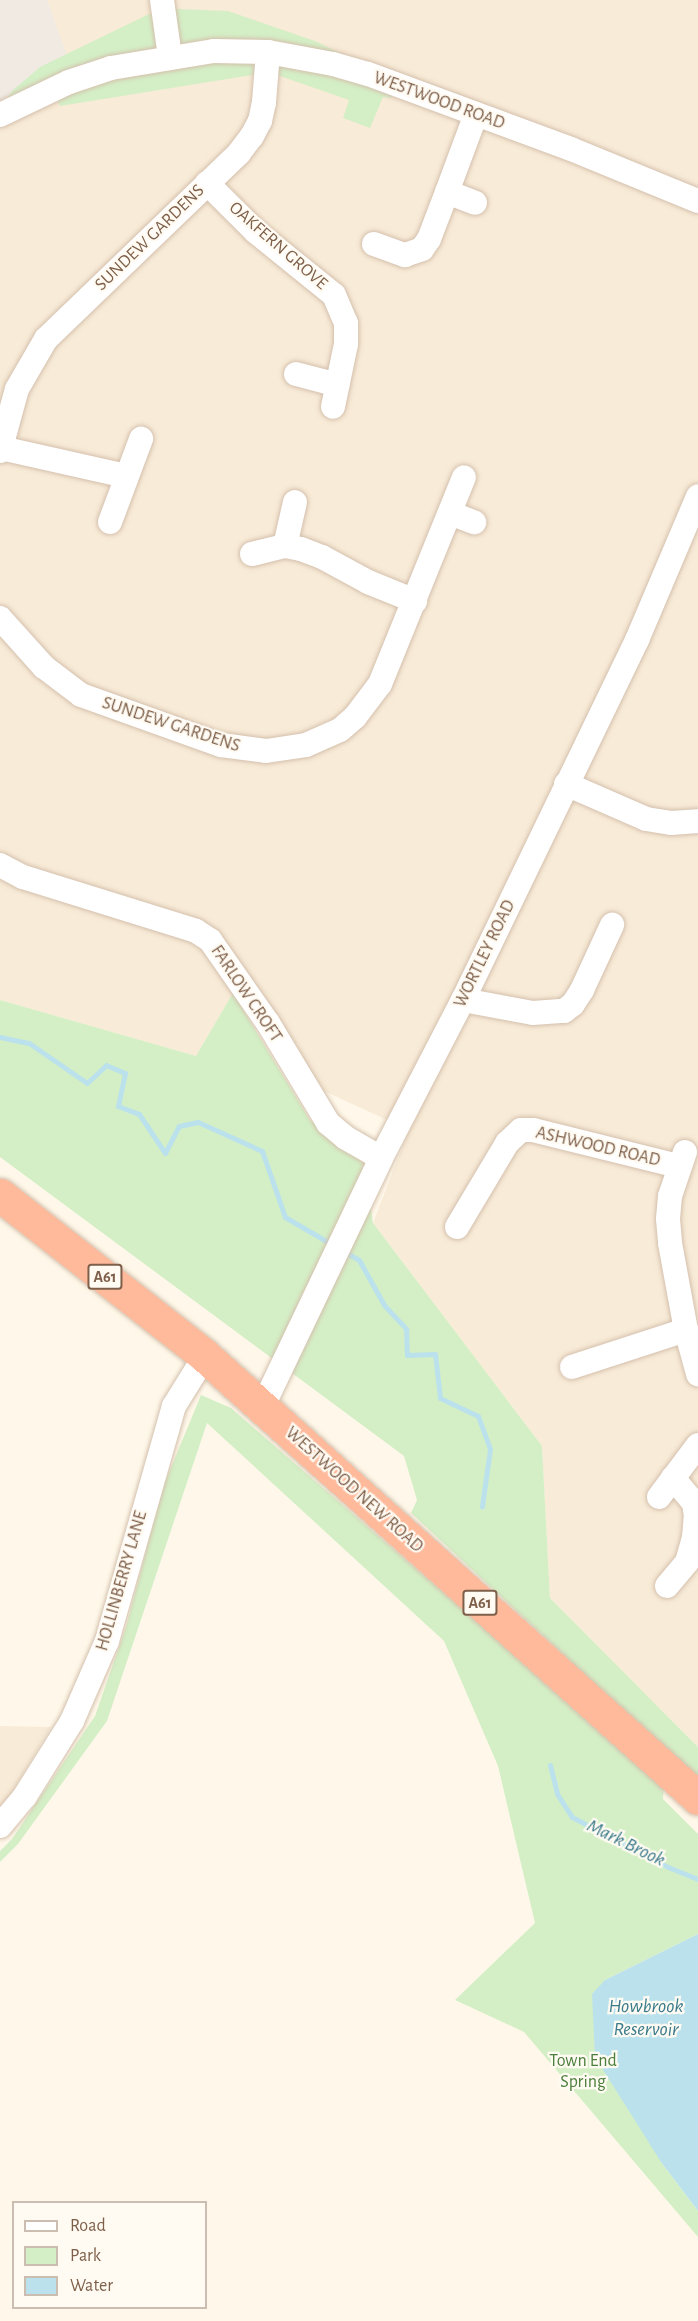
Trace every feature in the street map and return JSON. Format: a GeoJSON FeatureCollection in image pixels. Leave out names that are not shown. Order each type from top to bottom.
{"type":"FeatureCollection","features":[{"type":"Feature","properties":{"kind":"highway","name":"WESTWOOD NEW ROAD"},"geometry":{"type":"LineString","coordinates":[[0,1195],[205,1356],[698,1798]]}},
{"type":"Feature","properties":{"kind":"street"},"geometry":{"type":"LineString","coordinates":[[162,0],[170,57]]}},
{"type":"Feature","properties":{"kind":"street","name":"WESTWOOD ROAD"},"geometry":{"type":"LineString","coordinates":[[0,116],[69,82],[111,68],[214,51],[268,52],[333,64],[476,114],[698,201]]}},
{"type":"Feature","properties":{"kind":"street","name":"SUNDEW GARDENS"},"geometry":{"type":"LineString","coordinates":[[0,450],[17,389],[46,339],[239,153],[252,136],[260,121],[268,52]]}},
{"type":"Feature","properties":{"kind":"street"},"geometry":{"type":"LineString","coordinates":[[374,244],[405,255],[422,249],[429,239],[476,114]]}},
{"type":"Feature","properties":{"kind":"street","name":"OAKFERN GROVE"},"geometry":{"type":"LineString","coordinates":[[207,183],[256,232],[334,295],[341,307],[346,334],[344,364],[336,396],[296,374]]}},
{"type":"Feature","properties":{"kind":"street"},"geometry":{"type":"LineString","coordinates":[[447,192],[476,203]]}},
{"type":"Feature","properties":{"kind":"street"},"geometry":{"type":"LineString","coordinates":[[110,522],[141,439]]}},
{"type":"Feature","properties":{"kind":"street"},"geometry":{"type":"LineString","coordinates":[[0,450],[126,476]]}},
{"type":"Feature","properties":{"kind":"street","name":"SUNDEW GARDENS"},"geometry":{"type":"LineString","coordinates":[[0,618],[44,667],[81,695],[221,745],[266,752],[306,745],[323,739],[355,717],[380,684],[464,477]]}},
{"type":"Feature","properties":{"kind":"street","name":"WORTLEY ROAD"},"geometry":{"type":"LineString","coordinates":[[262,1408],[381,1158],[463,1000],[637,640],[690,542],[698,496]]}},
{"type":"Feature","properties":{"kind":"street"},"geometry":{"type":"LineString","coordinates":[[285,546],[295,502]]}},
{"type":"Feature","properties":{"kind":"street"},"geometry":{"type":"LineString","coordinates":[[450,513],[474,522]]}},
{"type":"Feature","properties":{"kind":"street"},"geometry":{"type":"LineString","coordinates":[[252,554],[285,546],[322,557],[368,582],[415,601]]}},
{"type":"Feature","properties":{"kind":"street"},"geometry":{"type":"LineString","coordinates":[[566,784],[646,819],[671,823],[698,821]]}},
{"type":"Feature","properties":{"kind":"street","name":"FARLOW CROFT"},"geometry":{"type":"LineString","coordinates":[[0,865],[23,877],[196,932],[210,940],[268,1023],[328,1123],[346,1138],[381,1158]]}},
{"type":"Feature","properties":{"kind":"street"},"geometry":{"type":"LineString","coordinates":[[463,1000],[533,1013],[564,1011],[573,1004],[582,990],[612,925]]}},
{"type":"Feature","properties":{"kind":"street","name":"ASHWOOD ROAD"},"geometry":{"type":"LineString","coordinates":[[457,1227],[487,1196],[507,1143],[520,1130],[533,1130],[682,1159],[670,1196],[668,1219],[670,1243],[686,1330],[698,1374]]}},
{"type":"Feature","properties":{"kind":"street"},"geometry":{"type":"LineString","coordinates":[[572,1367],[597,1348],[686,1330]]}},
{"type":"Feature","properties":{"kind":"street","name":"HOLLINBERRY LANE"},"geometry":{"type":"LineString","coordinates":[[0,1826],[25,1796],[72,1721],[107,1641],[174,1406],[205,1356]]}},
{"type":"Feature","properties":{"kind":"street"},"geometry":{"type":"LineString","coordinates":[[667,1587],[687,1562],[694,1537],[696,1516],[694,1503],[666,1488],[698,1445]]}},
{"type":"Feature","properties":{"kind":"shaded area"},"geometry":{"type":"Polygon","coordinates":[[[0,0],[47,0],[69,61],[0,103],[0,0]]]}},
{"type":"Feature","properties":{"kind":"shaded area"},"geometry":{"type":"Polygon","coordinates":[[[47,0],[698,0],[698,1747],[550,1598],[542,1446],[373,1223],[409,1130],[324,1091],[246,972],[196,1056],[0,1000],[0,103],[68,61],[47,0]]]}},
{"type":"Feature","properties":{"kind":"shaded area"},"geometry":{"type":"Polygon","coordinates":[[[0,1726],[51,1727],[0,1812],[0,1726]]]}},
{"type":"Feature","properties":{"kind":"green space"},"geometry":{"type":"Polygon","coordinates":[[[177,9],[228,11],[315,41],[342,54],[253,39],[193,43],[3,105],[12,91],[40,67],[149,14],[177,9]]]}},
{"type":"Feature","properties":{"kind":"green space"},"geometry":{"type":"Polygon","coordinates":[[[200,62],[295,66],[395,91],[391,98],[383,97],[370,128],[343,118],[349,100],[280,76],[252,75],[60,106],[57,99],[115,76],[200,62]]]}},
{"type":"Feature","properties":{"kind":"green space"},"geometry":{"type":"Polygon","coordinates":[[[233,993],[310,1120],[365,1164],[373,1223],[542,1446],[550,1598],[698,1747],[698,1780],[411,1513],[417,1500],[404,1456],[0,1157],[0,1000],[196,1056],[233,993]]]}},
{"type":"Feature","properties":{"kind":"green space","name":"Town End Spring"},"geometry":{"type":"Polygon","coordinates":[[[201,1395],[231,1408],[664,1784],[663,1799],[698,1834],[698,1934],[605,1980],[661,2162],[698,2211],[698,2237],[524,2032],[455,2000],[535,1923],[498,1766],[444,1641],[207,1423],[107,1721],[18,1844],[0,1862],[0,1851],[12,1839],[95,1716],[126,1627],[163,1487],[201,1395]]]}},
{"type":"Feature","properties":{"kind":"water","name":"Howbrook Reservoir"},"geometry":{"type":"Polygon","coordinates":[[[698,1934],[698,2211],[661,2162],[595,2057],[592,1994],[605,1980],[698,1934]]]}},
{"type":"Feature","properties":{"kind":"waterway","name":"Mark Brook"},"geometry":{"type":"LineString","coordinates":[[0,1037],[29,1043],[87,1083],[106,1065],[125,1073],[118,1106],[139,1114],[165,1153],[179,1126],[198,1122],[262,1151],[285,1217],[333,1245]]}},
{"type":"Feature","properties":{"kind":"waterway","name":"Mark Brook"},"geometry":{"type":"LineString","coordinates":[[343,1251],[359,1260],[384,1305],[406,1329],[407,1355],[435,1354],[440,1398],[478,1416],[490,1449],[482,1506]]}},
{"type":"Feature","properties":{"kind":"waterway","name":"Mark Brook"},"geometry":{"type":"LineString","coordinates":[[550,1765],[557,1794],[572,1817],[668,1867],[698,1879]]}}]}
